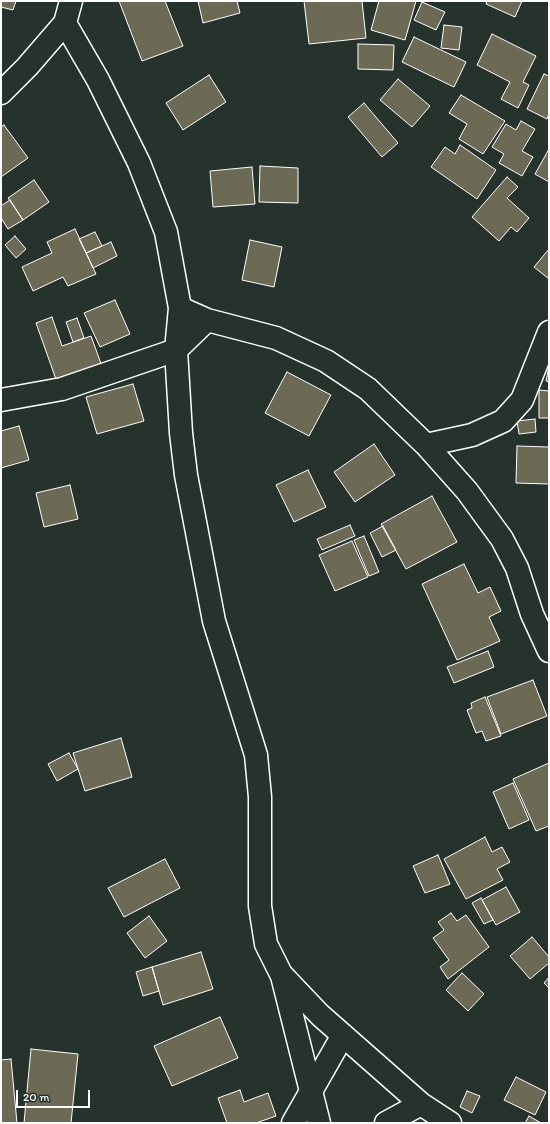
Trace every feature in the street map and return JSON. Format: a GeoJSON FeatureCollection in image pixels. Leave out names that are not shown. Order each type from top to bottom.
{"type":"FeatureCollection","features":[{"type":"Feature","properties":{"kind":"street"},"geometry":{"type":"LineString","coordinates":[[1,93],[28,67],[65,23],[71,1]]}},
{"type":"Feature","properties":{"kind":"street"},"geometry":{"type":"LineString","coordinates":[[65,23],[98,80],[139,163],[166,232],[180,308],[176,350],[181,432],[185,468],[214,621],[256,756],[260,797],[260,906],[266,944],[281,974],[319,1123]]}},
{"type":"Feature","properties":{"kind":"street"},"geometry":{"type":"LineString","coordinates":[[180,308],[207,320],[276,338],[326,361],[368,389],[426,445],[467,491],[502,539],[517,568],[532,614],[549,651]]}},
{"type":"Feature","properties":{"kind":"street"},"geometry":{"type":"LineString","coordinates":[[1,400],[62,389],[176,350],[207,320]]}},
{"type":"Feature","properties":{"kind":"street"},"geometry":{"type":"LineString","coordinates":[[426,445],[472,435],[503,421],[522,400],[549,332]]}},
{"type":"Feature","properties":{"kind":"street"},"geometry":{"type":"LineString","coordinates":[[281,974],[320,1015],[421,1104],[450,1123]]}},
{"type":"Feature","properties":{"kind":"street"},"geometry":{"type":"LineString","coordinates":[[293,1123],[343,1035]]}},
{"type":"Feature","properties":{"kind":"street"},"geometry":{"type":"LineString","coordinates":[[386,1123],[421,1104]]}},
{"type":"Feature","properties":{"kind":"building"},"geometry":{"type":"Polygon","coordinates":[[[1,1],[16,1],[13,10],[1,7],[1,1]]]}},
{"type":"Feature","properties":{"kind":"building"},"geometry":{"type":"Polygon","coordinates":[[[119,1],[165,1],[183,46],[142,61],[119,1]]]}},
{"type":"Feature","properties":{"kind":"building"},"geometry":{"type":"Polygon","coordinates":[[[198,1],[237,1],[240,13],[203,23],[198,1]]]}},
{"type":"Feature","properties":{"kind":"building"},"geometry":{"type":"Polygon","coordinates":[[[304,1],[362,1],[366,38],[309,44],[304,1]]]}},
{"type":"Feature","properties":{"kind":"building"},"geometry":{"type":"Polygon","coordinates":[[[379,1],[416,1],[405,40],[371,30],[379,1]]]}},
{"type":"Feature","properties":{"kind":"building"},"geometry":{"type":"Polygon","coordinates":[[[487,1],[522,1],[515,17],[486,4],[487,1]]]}},
{"type":"Feature","properties":{"kind":"building"},"geometry":{"type":"Polygon","coordinates":[[[422,2],[445,12],[436,30],[414,20],[422,2]]]}},
{"type":"Feature","properties":{"kind":"building"},"geometry":{"type":"Polygon","coordinates":[[[444,25],[462,27],[459,50],[441,48],[444,25]]]}},
{"type":"Feature","properties":{"kind":"building"},"geometry":{"type":"Polygon","coordinates":[[[492,34],[536,56],[523,82],[529,85],[518,108],[501,99],[510,82],[477,65],[492,34]]]}},
{"type":"Feature","properties":{"kind":"building"},"geometry":{"type":"Polygon","coordinates":[[[414,37],[466,62],[454,87],[402,62],[414,37]]]}},
{"type":"Feature","properties":{"kind":"building"},"geometry":{"type":"Polygon","coordinates":[[[358,44],[394,45],[393,70],[358,69],[358,44]]]}},
{"type":"Feature","properties":{"kind":"building"},"geometry":{"type":"Polygon","coordinates":[[[544,74],[549,76],[549,114],[547,119],[527,109],[544,74]]]}},
{"type":"Feature","properties":{"kind":"building"},"geometry":{"type":"Polygon","coordinates":[[[209,75],[226,102],[183,130],[166,103],[209,75]]]}},
{"type":"Feature","properties":{"kind":"building"},"geometry":{"type":"Polygon","coordinates":[[[398,79],[430,106],[412,127],[380,100],[398,79]]]}},
{"type":"Feature","properties":{"kind":"building"},"geometry":{"type":"Polygon","coordinates":[[[461,95],[505,121],[483,154],[459,139],[467,124],[449,113],[461,95]]]}},
{"type":"Feature","properties":{"kind":"building"},"geometry":{"type":"Polygon","coordinates":[[[364,103],[398,143],[382,157],[348,117],[364,103]]]}},
{"type":"Feature","properties":{"kind":"building"},"geometry":{"type":"Polygon","coordinates":[[[521,121],[535,129],[522,151],[533,157],[522,176],[499,163],[504,154],[492,147],[506,124],[516,130],[521,121]]]}},
{"type":"Feature","properties":{"kind":"building"},"geometry":{"type":"Polygon","coordinates":[[[4,125],[28,158],[1,177],[1,127],[4,125]]]}},
{"type":"Feature","properties":{"kind":"building"},"geometry":{"type":"Polygon","coordinates":[[[460,145],[496,170],[477,199],[431,167],[445,147],[455,154],[460,145]]]}},
{"type":"Feature","properties":{"kind":"building"},"geometry":{"type":"Polygon","coordinates":[[[549,149],[549,182],[535,174],[549,149]]]}},
{"type":"Feature","properties":{"kind":"building"},"geometry":{"type":"Polygon","coordinates":[[[260,166],[298,168],[298,203],[259,202],[260,166]]]}},
{"type":"Feature","properties":{"kind":"building"},"geometry":{"type":"Polygon","coordinates":[[[252,167],[255,204],[213,207],[210,171],[252,167]]]}},
{"type":"Feature","properties":{"kind":"building"},"geometry":{"type":"Polygon","coordinates":[[[507,177],[518,187],[507,198],[529,218],[517,232],[511,227],[499,241],[472,217],[507,177]]]}},
{"type":"Feature","properties":{"kind":"building"},"geometry":{"type":"Polygon","coordinates":[[[34,180],[49,202],[23,220],[8,198],[34,180]]]}},
{"type":"Feature","properties":{"kind":"building"},"geometry":{"type":"Polygon","coordinates":[[[10,200],[23,220],[8,229],[1,218],[1,206],[10,200]]]}},
{"type":"Feature","properties":{"kind":"building"},"geometry":{"type":"Polygon","coordinates":[[[75,229],[96,274],[68,286],[63,277],[33,291],[22,267],[52,253],[47,242],[75,229]]]}},
{"type":"Feature","properties":{"kind":"building"},"geometry":{"type":"Polygon","coordinates":[[[95,232],[102,246],[86,253],[79,239],[95,232]]]}},
{"type":"Feature","properties":{"kind":"building"},"geometry":{"type":"Polygon","coordinates":[[[15,236],[26,249],[16,258],[5,245],[15,236]]]}},
{"type":"Feature","properties":{"kind":"building"},"geometry":{"type":"Polygon","coordinates":[[[250,240],[282,247],[274,287],[242,280],[250,240]]]}},
{"type":"Feature","properties":{"kind":"building"},"geometry":{"type":"Polygon","coordinates":[[[111,242],[117,256],[93,268],[86,253],[111,242]]]}},
{"type":"Feature","properties":{"kind":"building"},"geometry":{"type":"Polygon","coordinates":[[[549,249],[549,279],[534,267],[549,249]]]}},
{"type":"Feature","properties":{"kind":"building"},"geometry":{"type":"Polygon","coordinates":[[[115,300],[130,334],[100,347],[84,313],[115,300]]]}},
{"type":"Feature","properties":{"kind":"building"},"geometry":{"type":"Polygon","coordinates":[[[52,317],[62,346],[91,336],[103,369],[58,385],[36,323],[52,317]]]}},
{"type":"Feature","properties":{"kind":"building"},"geometry":{"type":"Polygon","coordinates":[[[77,318],[84,338],[73,342],[66,322],[77,318]]]}},
{"type":"Feature","properties":{"kind":"building"},"geometry":{"type":"Polygon","coordinates":[[[549,366],[549,382],[546,381],[549,366]]]}},
{"type":"Feature","properties":{"kind":"building"},"geometry":{"type":"Polygon","coordinates":[[[287,372],[331,395],[309,436],[265,413],[287,372]]]}},
{"type":"Feature","properties":{"kind":"building"},"geometry":{"type":"Polygon","coordinates":[[[133,384],[144,421],[97,434],[86,397],[133,384]]]}},
{"type":"Feature","properties":{"kind":"building"},"geometry":{"type":"Polygon","coordinates":[[[539,390],[549,391],[549,418],[539,418],[539,390]]]}},
{"type":"Feature","properties":{"kind":"building"},"geometry":{"type":"Polygon","coordinates":[[[535,419],[536,432],[519,434],[517,421],[535,419]]]}},
{"type":"Feature","properties":{"kind":"building"},"geometry":{"type":"Polygon","coordinates":[[[19,426],[29,460],[1,468],[1,431],[19,426]]]}},
{"type":"Feature","properties":{"kind":"building"},"geometry":{"type":"Polygon","coordinates":[[[374,444],[395,475],[355,502],[334,472],[374,444]]]}},
{"type":"Feature","properties":{"kind":"building"},"geometry":{"type":"Polygon","coordinates":[[[517,446],[549,447],[549,484],[516,483],[517,446]]]}},
{"type":"Feature","properties":{"kind":"building"},"geometry":{"type":"Polygon","coordinates":[[[308,470],[326,507],[294,522],[276,485],[308,470]]]}},
{"type":"Feature","properties":{"kind":"building"},"geometry":{"type":"Polygon","coordinates":[[[70,485],[78,519],[44,527],[36,493],[70,485]]]}},
{"type":"Feature","properties":{"kind":"building"},"geometry":{"type":"Polygon","coordinates":[[[432,496],[457,542],[406,569],[381,524],[432,496]]]}},
{"type":"Feature","properties":{"kind":"building"},"geometry":{"type":"Polygon","coordinates":[[[350,525],[355,536],[322,550],[317,539],[350,525]]]}},
{"type":"Feature","properties":{"kind":"building"},"geometry":{"type":"Polygon","coordinates":[[[383,526],[396,550],[382,557],[370,533],[383,526]]]}},
{"type":"Feature","properties":{"kind":"building"},"geometry":{"type":"Polygon","coordinates":[[[364,536],[379,572],[369,576],[354,540],[364,536]]]}},
{"type":"Feature","properties":{"kind":"building"},"geometry":{"type":"Polygon","coordinates":[[[352,541],[368,577],[335,591],[319,555],[352,541]]]}},
{"type":"Feature","properties":{"kind":"building"},"geometry":{"type":"Polygon","coordinates":[[[464,564],[478,593],[490,587],[501,611],[489,617],[500,641],[457,660],[422,584],[464,564]]]}},
{"type":"Feature","properties":{"kind":"building"},"geometry":{"type":"Polygon","coordinates":[[[488,651],[494,667],[454,683],[447,667],[488,651]]]}},
{"type":"Feature","properties":{"kind":"building"},"geometry":{"type":"Polygon","coordinates":[[[533,680],[547,716],[501,734],[487,697],[533,680]]]}},
{"type":"Feature","properties":{"kind":"building"},"geometry":{"type":"Polygon","coordinates":[[[485,697],[501,736],[486,741],[482,731],[476,733],[467,710],[472,708],[471,703],[485,697]]]}},
{"type":"Feature","properties":{"kind":"building"},"geometry":{"type":"Polygon","coordinates":[[[121,738],[132,777],[85,791],[73,753],[121,738]]]}},
{"type":"Feature","properties":{"kind":"building"},"geometry":{"type":"Polygon","coordinates":[[[69,753],[78,769],[57,781],[48,764],[69,753]]]}},
{"type":"Feature","properties":{"kind":"building"},"geometry":{"type":"Polygon","coordinates":[[[549,763],[549,826],[536,831],[513,779],[549,763]]]}},
{"type":"Feature","properties":{"kind":"building"},"geometry":{"type":"Polygon","coordinates":[[[513,783],[529,820],[509,829],[493,792],[513,783]]]}},
{"type":"Feature","properties":{"kind":"building"},"geometry":{"type":"Polygon","coordinates":[[[485,837],[492,852],[502,847],[510,862],[497,869],[503,880],[466,899],[444,859],[485,837]]]}},
{"type":"Feature","properties":{"kind":"building"},"geometry":{"type":"Polygon","coordinates":[[[438,855],[450,884],[425,893],[413,866],[438,855]]]}},
{"type":"Feature","properties":{"kind":"building"},"geometry":{"type":"Polygon","coordinates":[[[165,859],[180,888],[124,917],[108,888],[165,859]]]}},
{"type":"Feature","properties":{"kind":"building"},"geometry":{"type":"Polygon","coordinates":[[[506,887],[520,912],[496,925],[482,900],[506,887]]]}},
{"type":"Feature","properties":{"kind":"building"},"geometry":{"type":"Polygon","coordinates":[[[481,898],[493,920],[484,924],[472,903],[481,898]]]}},
{"type":"Feature","properties":{"kind":"building"},"geometry":{"type":"Polygon","coordinates":[[[451,913],[457,921],[466,915],[489,947],[448,979],[440,967],[449,960],[433,938],[444,930],[438,922],[451,913]]]}},
{"type":"Feature","properties":{"kind":"building"},"geometry":{"type":"Polygon","coordinates":[[[149,916],[167,941],[145,958],[127,933],[149,916]]]}},
{"type":"Feature","properties":{"kind":"building"},"geometry":{"type":"Polygon","coordinates":[[[532,937],[549,957],[549,963],[530,979],[510,956],[532,937]]]}},
{"type":"Feature","properties":{"kind":"building"},"geometry":{"type":"Polygon","coordinates":[[[201,952],[213,989],[163,1005],[152,967],[201,952]]]}},
{"type":"Feature","properties":{"kind":"building"},"geometry":{"type":"Polygon","coordinates":[[[152,967],[159,991],[143,996],[136,972],[152,967]]]}},
{"type":"Feature","properties":{"kind":"building"},"geometry":{"type":"Polygon","coordinates":[[[462,973],[484,994],[468,1011],[446,990],[462,973]]]}},
{"type":"Feature","properties":{"kind":"building"},"geometry":{"type":"Polygon","coordinates":[[[549,977],[549,988],[544,983],[549,977]]]}},
{"type":"Feature","properties":{"kind":"building"},"geometry":{"type":"Polygon","coordinates":[[[220,1017],[238,1058],[172,1086],[154,1046],[220,1017]]]}},
{"type":"Feature","properties":{"kind":"building"},"geometry":{"type":"Polygon","coordinates":[[[31,1049],[78,1054],[71,1123],[24,1123],[31,1049]]]}},
{"type":"Feature","properties":{"kind":"building"},"geometry":{"type":"Polygon","coordinates":[[[11,1059],[17,1123],[1,1123],[1,1060],[11,1059]]]}},
{"type":"Feature","properties":{"kind":"building"},"geometry":{"type":"Polygon","coordinates":[[[516,1077],[546,1092],[535,1115],[504,1100],[516,1077]]]}},
{"type":"Feature","properties":{"kind":"building"},"geometry":{"type":"Polygon","coordinates":[[[240,1090],[244,1102],[268,1093],[276,1116],[256,1123],[227,1123],[218,1098],[240,1090]]]}},
{"type":"Feature","properties":{"kind":"building"},"geometry":{"type":"Polygon","coordinates":[[[467,1091],[480,1096],[472,1113],[460,1107],[467,1091]]]}},
{"type":"Feature","properties":{"kind":"building"},"geometry":{"type":"Polygon","coordinates":[[[529,1116],[541,1123],[525,1123],[529,1116]]]}}]}
